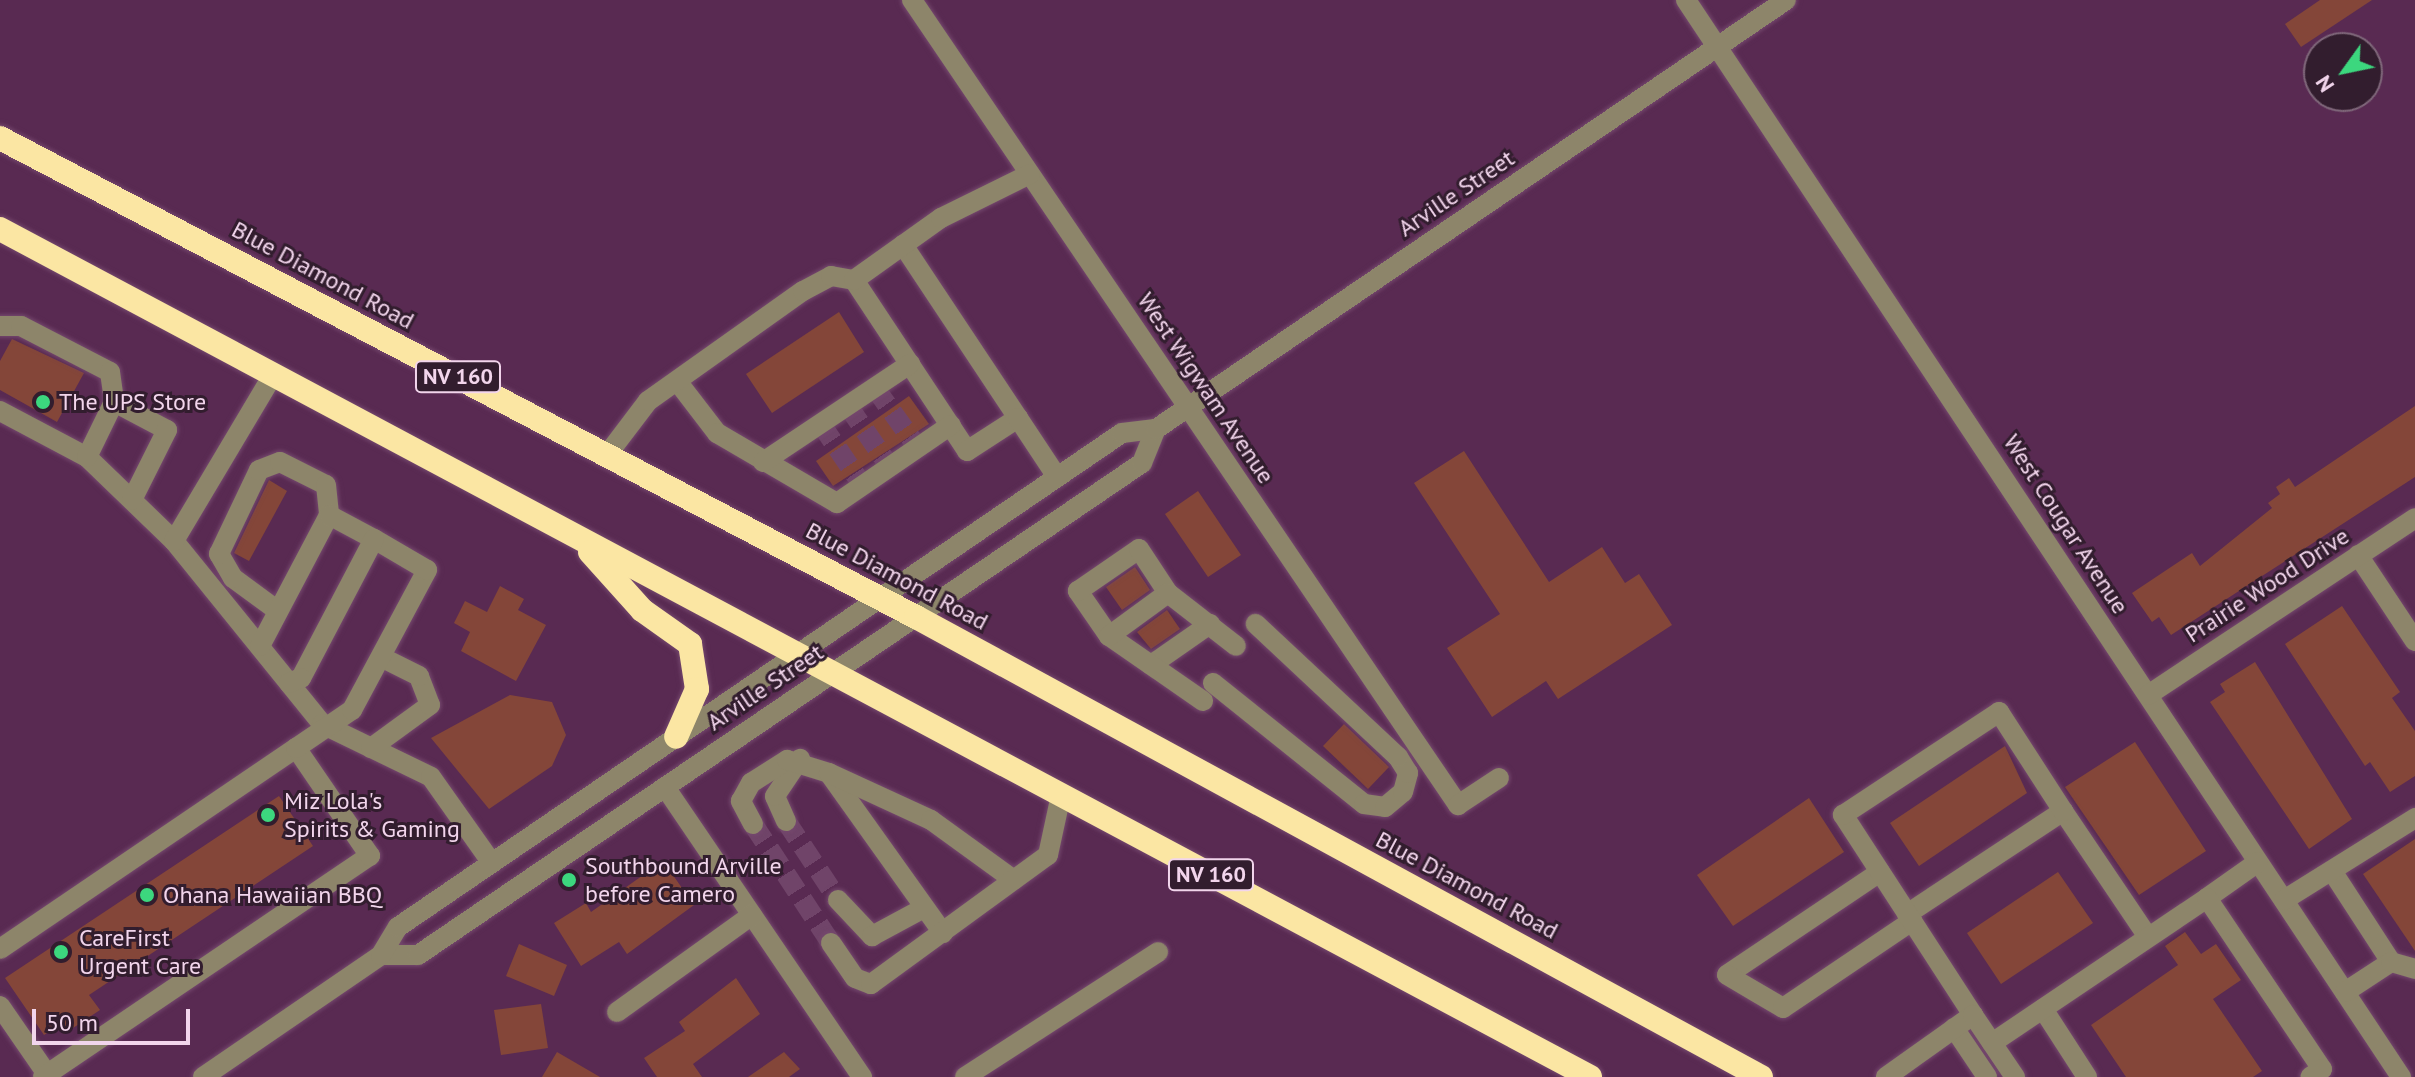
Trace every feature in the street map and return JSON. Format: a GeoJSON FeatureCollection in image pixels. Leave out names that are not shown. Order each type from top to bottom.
{"type":"FeatureCollection","features":[{"type":"Feature","properties":{"kind":"highway","name":"Blue Diamond Road"},"geometry":{"type":"LineString","coordinates":[[0,138],[916,617],[1761,1077]]}},
{"type":"Feature","properties":{"kind":"highway","name":"NV 160"},"geometry":{"type":"LineString","coordinates":[[0,229],[1590,1077]]}},
{"type":"Feature","properties":{"kind":"highway"},"geometry":{"type":"LineString","coordinates":[[578,538],[642,610],[690,644],[697,689],[676,737]]}},
{"type":"Feature","properties":{"kind":"street","name":"West Wigwam Avenue"},"geometry":{"type":"LineString","coordinates":[[912,0],[1458,805],[1499,778]]}},
{"type":"Feature","properties":{"kind":"street","name":"West Cougar Avenue"},"geometry":{"type":"LineString","coordinates":[[1686,0],[2401,1077]]}},
{"type":"Feature","properties":{"kind":"street","name":"Arville Street"},"geometry":{"type":"LineString","coordinates":[[203,1077],[381,955],[398,927],[1057,477],[1122,433],[1156,429],[1786,0]]}},
{"type":"Feature","properties":{"kind":"street"},"geometry":{"type":"LineString","coordinates":[[607,455],[629,420],[677,381],[803,291],[831,276],[854,280],[903,245],[1030,174]]}},
{"type":"Feature","properties":{"kind":"street"},"geometry":{"type":"LineString","coordinates":[[903,245],[1057,477]]}},
{"type":"Feature","properties":{"kind":"street"},"geometry":{"type":"LineString","coordinates":[[854,280],[967,451],[1018,418]]}},
{"type":"Feature","properties":{"kind":"street"},"geometry":{"type":"LineString","coordinates":[[0,326],[21,326],[110,372],[114,402],[87,457]]}},
{"type":"Feature","properties":{"kind":"street"},"geometry":{"type":"LineString","coordinates":[[763,462],[910,364]]}},
{"type":"Feature","properties":{"kind":"street"},"geometry":{"type":"LineString","coordinates":[[174,541],[273,375]]}},
{"type":"Feature","properties":{"kind":"street"},"geometry":{"type":"LineString","coordinates":[[677,381],[717,433],[837,503],[951,425]]}},
{"type":"Feature","properties":{"kind":"street"},"geometry":{"type":"LineString","coordinates":[[114,402],[167,430],[132,500]]}},
{"type":"Feature","properties":{"kind":"street"},"geometry":{"type":"LineString","coordinates":[[0,411],[87,457],[174,541],[322,724],[431,777],[492,863]]}},
{"type":"Feature","properties":{"kind":"street","name":"Arville Street"},"geometry":{"type":"LineString","coordinates":[[381,955],[418,955],[1142,463],[1156,429]]}},
{"type":"Feature","properties":{"kind":"street"},"geometry":{"type":"LineString","coordinates":[[260,646],[329,515],[326,485],[280,462],[259,470],[219,554],[233,578],[278,611]]}},
{"type":"Feature","properties":{"kind":"street"},"geometry":{"type":"LineString","coordinates":[[0,949],[296,748],[322,724],[352,710],[427,570],[329,515]]}},
{"type":"Feature","properties":{"kind":"street","name":"Prairie Wood Drive"},"geometry":{"type":"LineString","coordinates":[[2148,695],[2415,518]]}},
{"type":"Feature","properties":{"kind":"street"},"geometry":{"type":"LineString","coordinates":[[289,683],[301,678],[374,539]]}},
{"type":"Feature","properties":{"kind":"street"},"geometry":{"type":"LineString","coordinates":[[1236,646],[1168,593],[1139,549],[1078,591],[1109,636],[1151,665],[1208,692],[1364,804],[1385,807],[1403,792],[1408,773],[1398,757],[1256,624]]}},
{"type":"Feature","properties":{"kind":"street"},"geometry":{"type":"LineString","coordinates":[[2358,555],[2415,641]]}},
{"type":"Feature","properties":{"kind":"street"},"geometry":{"type":"LineString","coordinates":[[1109,636],[1168,593]]}},
{"type":"Feature","properties":{"kind":"street"},"geometry":{"type":"LineString","coordinates":[[1151,665],[1210,624]]}},
{"type":"Feature","properties":{"kind":"street"},"geometry":{"type":"LineString","coordinates":[[371,748],[430,705],[419,676],[381,657]]}},
{"type":"Feature","properties":{"kind":"street"},"geometry":{"type":"LineString","coordinates":[[2015,1077],[1843,815],[1999,712],[2148,937]]}},
{"type":"Feature","properties":{"kind":"street"},"geometry":{"type":"LineString","coordinates":[[0,1006],[46,1076],[370,856],[296,748]]}},
{"type":"Feature","properties":{"kind":"street"},"geometry":{"type":"LineString","coordinates":[[800,759],[931,820],[1014,880]]}},
{"type":"Feature","properties":{"kind":"street"},"geometry":{"type":"LineString","coordinates":[[786,821],[775,796],[800,759]]}},
{"type":"Feature","properties":{"kind":"street"},"geometry":{"type":"LineString","coordinates":[[753,824],[741,801],[751,783],[800,759]]}},
{"type":"Feature","properties":{"kind":"street"},"geometry":{"type":"LineString","coordinates":[[829,773],[943,933]]}},
{"type":"Feature","properties":{"kind":"street"},"geometry":{"type":"LineString","coordinates":[[665,787],[862,1077]]}},
{"type":"Feature","properties":{"kind":"street"},"geometry":{"type":"LineString","coordinates":[[831,943],[855,978],[871,984],[1048,855],[1061,795]]}},
{"type":"Feature","properties":{"kind":"street"},"geometry":{"type":"LineString","coordinates":[[1880,872],[1727,975],[1783,1008],[2063,811]]}},
{"type":"Feature","properties":{"kind":"street"},"geometry":{"type":"LineString","coordinates":[[2284,900],[2415,818]]}},
{"type":"Feature","properties":{"kind":"street"},"geometry":{"type":"LineString","coordinates":[[1992,1043],[2258,862]]}},
{"type":"Feature","properties":{"kind":"street"},"geometry":{"type":"LineString","coordinates":[[2332,871],[2391,962],[2415,969]]}},
{"type":"Feature","properties":{"kind":"street"},"geometry":{"type":"LineString","coordinates":[[2207,898],[2322,1069],[2310,1077]]}},
{"type":"Feature","properties":{"kind":"street"},"geometry":{"type":"LineString","coordinates":[[838,900],[872,936],[924,908]]}},
{"type":"Feature","properties":{"kind":"street"},"geometry":{"type":"LineString","coordinates":[[617,1012],[752,915]]}},
{"type":"Feature","properties":{"kind":"street"},"geometry":{"type":"LineString","coordinates":[[965,1077],[1158,952]]}},
{"type":"Feature","properties":{"kind":"street"},"geometry":{"type":"LineString","coordinates":[[2345,992],[2391,962]]}},
{"type":"Feature","properties":{"kind":"street"},"geometry":{"type":"LineString","coordinates":[[2043,1009],[2087,1077]]}},
{"type":"Feature","properties":{"kind":"street"},"geometry":{"type":"LineString","coordinates":[[1886,1077],[1973,1015]]}},
{"type":"Feature","properties":{"kind":"street"},"geometry":{"type":"LineString","coordinates":[[1954,1028],[1987,1077]]}},
{"type":"Feature","properties":{"kind":"building"},"geometry":{"type":"Polygon","coordinates":[[[2320,0],[2372,0],[2324,32],[2303,32],[2301,47],[2285,24],[2320,0]]]}},
{"type":"Feature","properties":{"kind":"building"},"geometry":{"type":"Polygon","coordinates":[[[839,312],[864,352],[772,413],[746,374],[839,312]]]}},
{"type":"Feature","properties":{"kind":"building"},"geometry":{"type":"Polygon","coordinates":[[[12,339],[84,373],[57,422],[0,390],[0,361],[12,339]]]}},
{"type":"Feature","properties":{"kind":"building"},"geometry":{"type":"Polygon","coordinates":[[[909,396],[929,424],[833,486],[816,461],[909,396]]]}},
{"type":"Feature","properties":{"kind":"building"},"geometry":{"type":"Polygon","coordinates":[[[2415,406],[2415,477],[2171,635],[2159,617],[2152,622],[2132,593],[2192,553],[2200,566],[2272,508],[2268,503],[2280,494],[2276,487],[2289,478],[2295,487],[2415,406]]]}},
{"type":"Feature","properties":{"kind":"building"},"geometry":{"type":"Polygon","coordinates":[[[1464,451],[1549,582],[1602,547],[1625,583],[1639,574],[1672,625],[1558,699],[1546,681],[1492,717],[1447,648],[1500,614],[1414,483],[1464,451]]]}},
{"type":"Feature","properties":{"kind":"building"},"geometry":{"type":"Polygon","coordinates":[[[269,480],[287,491],[249,561],[234,553],[269,480]]]}},
{"type":"Feature","properties":{"kind":"building"},"geometry":{"type":"Polygon","coordinates":[[[1198,491],[1241,555],[1208,577],[1165,514],[1198,491]]]}},
{"type":"Feature","properties":{"kind":"building"},"geometry":{"type":"Polygon","coordinates":[[[1135,567],[1150,590],[1122,610],[1106,587],[1135,567]]]}},
{"type":"Feature","properties":{"kind":"building"},"geometry":{"type":"Polygon","coordinates":[[[500,586],[524,599],[518,610],[546,625],[516,681],[461,651],[470,632],[454,623],[465,601],[487,612],[500,586]]]}},
{"type":"Feature","properties":{"kind":"building"},"geometry":{"type":"Polygon","coordinates":[[[2342,606],[2400,692],[2392,698],[2415,731],[2415,776],[2390,792],[2370,762],[2365,766],[2285,644],[2342,606]]]}},
{"type":"Feature","properties":{"kind":"building"},"geometry":{"type":"Polygon","coordinates":[[[1167,610],[1180,629],[1151,649],[1137,632],[1167,610]]]}},
{"type":"Feature","properties":{"kind":"building"},"geometry":{"type":"Polygon","coordinates":[[[2255,662],[2352,819],[2309,849],[2210,702],[2225,692],[2220,684],[2255,662]]]}},
{"type":"Feature","properties":{"kind":"building"},"geometry":{"type":"Polygon","coordinates":[[[510,695],[552,702],[566,735],[552,766],[489,809],[431,738],[510,695]]]}},
{"type":"Feature","properties":{"kind":"building"},"geometry":{"type":"Polygon","coordinates":[[[1344,724],[1389,767],[1368,789],[1323,746],[1344,724]]]}},
{"type":"Feature","properties":{"kind":"building"},"geometry":{"type":"Polygon","coordinates":[[[2135,742],[2206,851],[2139,895],[2065,787],[2135,742]]]}},
{"type":"Feature","properties":{"kind":"building"},"geometry":{"type":"Polygon","coordinates":[[[2005,746],[2027,793],[1919,866],[1890,823],[2005,746]]]}},
{"type":"Feature","properties":{"kind":"building"},"geometry":{"type":"Polygon","coordinates":[[[279,796],[313,846],[89,995],[100,1010],[64,1034],[59,1025],[44,1035],[5,978],[279,796]]]}},
{"type":"Feature","properties":{"kind":"building"},"geometry":{"type":"Polygon","coordinates":[[[1809,798],[1844,852],[1733,926],[1697,875],[1809,798]]]}},
{"type":"Feature","properties":{"kind":"building"},"geometry":{"type":"Polygon","coordinates":[[[2415,839],[2415,951],[2363,874],[2415,839]]]}},
{"type":"Feature","properties":{"kind":"building"},"geometry":{"type":"Polygon","coordinates":[[[663,861],[694,905],[627,954],[619,942],[581,966],[554,923],[586,903],[591,912],[663,861]]]}},
{"type":"Feature","properties":{"kind":"building"},"geometry":{"type":"Polygon","coordinates":[[[2058,872],[2093,923],[2001,984],[1967,933],[2058,872]]]}},
{"type":"Feature","properties":{"kind":"building"},"geometry":{"type":"Polygon","coordinates":[[[2185,932],[2201,954],[2216,944],[2241,980],[2213,999],[2262,1071],[2253,1077],[2126,1077],[2091,1025],[2178,965],[2165,946],[2185,932]]]}},
{"type":"Feature","properties":{"kind":"building"},"geometry":{"type":"Polygon","coordinates":[[[519,944],[567,965],[554,996],[506,976],[519,944]]]}},
{"type":"Feature","properties":{"kind":"building"},"geometry":{"type":"Polygon","coordinates":[[[736,978],[760,1014],[693,1064],[702,1077],[657,1077],[644,1058],[685,1031],[679,1022],[736,978]]]}},
{"type":"Feature","properties":{"kind":"building"},"geometry":{"type":"Polygon","coordinates":[[[541,1004],[548,1048],[501,1055],[494,1010],[541,1004]]]}},
{"type":"Feature","properties":{"kind":"building"},"geometry":{"type":"Polygon","coordinates":[[[557,1052],[600,1077],[542,1077],[557,1052]]]}},
{"type":"Feature","properties":{"kind":"building"},"geometry":{"type":"Polygon","coordinates":[[[784,1052],[800,1069],[789,1077],[748,1077],[784,1052]]]}},
{"type":"Feature","properties":{"kind":"tunnel"},"geometry":{"type":"LineString","coordinates":[[875,388],[918,448]]}},
{"type":"Feature","properties":{"kind":"tunnel"},"geometry":{"type":"LineString","coordinates":[[848,406],[890,467]]}},
{"type":"Feature","properties":{"kind":"tunnel"},"geometry":{"type":"LineString","coordinates":[[821,424],[863,486]]}},
{"type":"Feature","properties":{"kind":"tunnel"},"geometry":{"type":"LineString","coordinates":[[786,821],[838,900]]}},
{"type":"Feature","properties":{"kind":"tunnel"},"geometry":{"type":"LineString","coordinates":[[753,824],[831,943]]}},
{"type":"Feature","properties":{"kind":"place","name":"The UPS Store"},"geometry":{"type":"Point","coordinates":[43,402]}},
{"type":"Feature","properties":{"kind":"place","name":"Miz Lola's Spirits & Gaming"},"geometry":{"type":"Point","coordinates":[268,815]}},
{"type":"Feature","properties":{"kind":"place","name":"Southbound Arville before Camero"},"geometry":{"type":"Point","coordinates":[569,880]}},
{"type":"Feature","properties":{"kind":"place","name":"Ohana Hawaiian BBQ"},"geometry":{"type":"Point","coordinates":[147,895]}},
{"type":"Feature","properties":{"kind":"place","name":"CareFirst Urgent Care"},"geometry":{"type":"Point","coordinates":[61,952]}}]}
